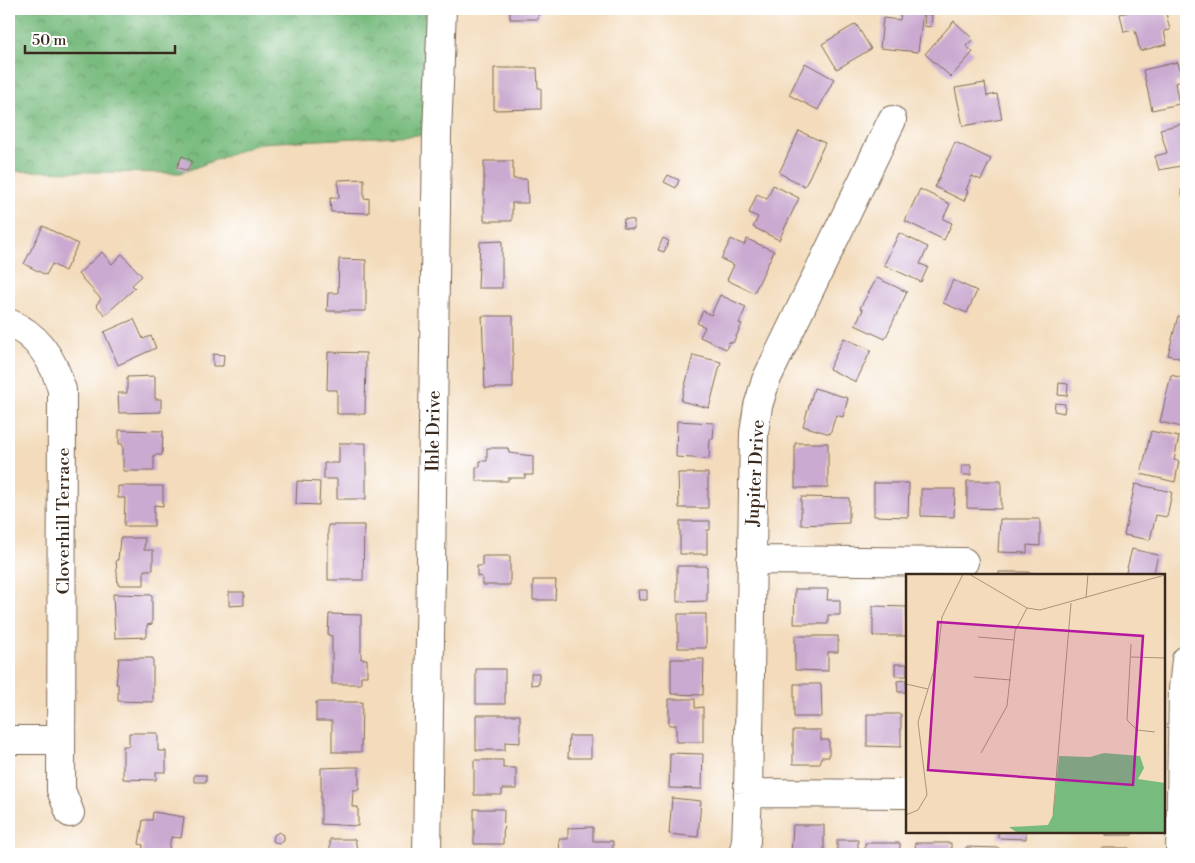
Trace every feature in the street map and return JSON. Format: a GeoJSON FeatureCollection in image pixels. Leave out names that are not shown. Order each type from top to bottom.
{"type":"FeatureCollection","features":[{"type":"Feature","properties":{"kind":"street","name":"Ihle Drive"},"geometry":{"type":"LineString","coordinates":[[426,854],[437,154],[442,9]]}},
{"type":"Feature","properties":{"kind":"street","name":"Jupiter Drive"},"geometry":{"type":"LineString","coordinates":[[743,854],[746,841],[748,793],[754,433],[766,380],[892,120]]}},
{"type":"Feature","properties":{"kind":"street","name":"Cloverhill Terrace"},"geometry":{"type":"LineString","coordinates":[[9,323],[34,339],[49,356],[57,372],[62,390],[61,790],[70,813]]}},
{"type":"Feature","properties":{"kind":"street"},"geometry":{"type":"LineString","coordinates":[[751,560],[964,562]]}},
{"type":"Feature","properties":{"kind":"street"},"geometry":{"type":"LineString","coordinates":[[1180,854],[1183,688],[1186,660]]}},
{"type":"Feature","properties":{"kind":"street"},"geometry":{"type":"LineString","coordinates":[[9,740],[61,740]]}},
{"type":"Feature","properties":{"kind":"street"},"geometry":{"type":"LineString","coordinates":[[748,793],[906,794]]}},
{"type":"Feature","properties":{"kind":"green space"},"geometry":{"type":"Polygon","coordinates":[[[9,9],[442,9],[437,134],[260,143],[181,173],[9,171],[9,9]]]}},
{"type":"Feature","properties":{"kind":"building"},"geometry":{"type":"Polygon","coordinates":[[[510,9],[539,9],[538,19],[510,19],[510,9]]]}},
{"type":"Feature","properties":{"kind":"building"},"geometry":{"type":"Polygon","coordinates":[[[1140,9],[1165,9],[1170,30],[1164,31],[1167,44],[1140,51],[1135,30],[1124,32],[1120,14],[1140,9]]]}},
{"type":"Feature","properties":{"kind":"building"},"geometry":{"type":"Polygon","coordinates":[[[901,10],[923,12],[918,52],[880,48],[883,18],[900,20],[901,10]]]}},
{"type":"Feature","properties":{"kind":"building"},"geometry":{"type":"Polygon","coordinates":[[[925,14],[932,15],[931,27],[924,26],[925,14]]]}},
{"type":"Feature","properties":{"kind":"building"},"geometry":{"type":"Polygon","coordinates":[[[954,21],[973,39],[966,46],[973,52],[951,77],[925,54],[954,21]]]}},
{"type":"Feature","properties":{"kind":"building"},"geometry":{"type":"Polygon","coordinates":[[[856,24],[871,49],[837,69],[822,44],[856,24]]]}},
{"type":"Feature","properties":{"kind":"building"},"geometry":{"type":"Polygon","coordinates":[[[1178,62],[1182,81],[1175,83],[1179,104],[1152,110],[1143,70],[1178,62]]]}},
{"type":"Feature","properties":{"kind":"building"},"geometry":{"type":"Polygon","coordinates":[[[805,63],[834,79],[818,110],[789,95],[805,63]]]}},
{"type":"Feature","properties":{"kind":"building"},"geometry":{"type":"Polygon","coordinates":[[[494,68],[537,68],[538,88],[541,88],[541,109],[494,110],[494,68]]]}},
{"type":"Feature","properties":{"kind":"building"},"geometry":{"type":"Polygon","coordinates":[[[985,83],[987,96],[997,94],[1002,119],[963,126],[955,88],[985,83]]]}},
{"type":"Feature","properties":{"kind":"building"},"geometry":{"type":"Polygon","coordinates":[[[1186,123],[1186,165],[1159,170],[1155,156],[1167,153],[1160,129],[1186,123]]]}},
{"type":"Feature","properties":{"kind":"building"},"geometry":{"type":"Polygon","coordinates":[[[799,131],[825,143],[805,186],[779,173],[799,131]]]}},
{"type":"Feature","properties":{"kind":"building"},"geometry":{"type":"Polygon","coordinates":[[[955,142],[991,159],[981,180],[972,176],[964,201],[935,187],[955,142]]]}},
{"type":"Feature","properties":{"kind":"building"},"geometry":{"type":"Polygon","coordinates":[[[182,156],[192,161],[187,171],[177,167],[182,156]]]}},
{"type":"Feature","properties":{"kind":"building"},"geometry":{"type":"Polygon","coordinates":[[[484,161],[513,161],[513,179],[527,179],[528,203],[512,203],[512,221],[484,221],[484,161]]]}},
{"type":"Feature","properties":{"kind":"building"},"geometry":{"type":"Polygon","coordinates":[[[668,175],[679,180],[676,188],[664,182],[668,175]]]}},
{"type":"Feature","properties":{"kind":"building"},"geometry":{"type":"Polygon","coordinates":[[[364,179],[364,199],[369,198],[369,213],[331,212],[330,198],[339,198],[338,180],[364,179]]]}},
{"type":"Feature","properties":{"kind":"building"},"geometry":{"type":"Polygon","coordinates":[[[773,185],[799,198],[779,240],[753,227],[758,217],[749,213],[757,194],[767,199],[773,185]]]}},
{"type":"Feature","properties":{"kind":"building"},"geometry":{"type":"Polygon","coordinates":[[[920,189],[950,204],[943,219],[952,223],[944,240],[905,221],[920,189]]]}},
{"type":"Feature","properties":{"kind":"building"},"geometry":{"type":"Polygon","coordinates":[[[1186,189],[1186,207],[1181,190],[1186,189]]]}},
{"type":"Feature","properties":{"kind":"building"},"geometry":{"type":"Polygon","coordinates":[[[624,219],[634,220],[634,229],[623,228],[624,219]]]}},
{"type":"Feature","properties":{"kind":"building"},"geometry":{"type":"Polygon","coordinates":[[[43,226],[78,244],[65,271],[52,264],[46,275],[24,264],[43,226]]]}},
{"type":"Feature","properties":{"kind":"building"},"geometry":{"type":"Polygon","coordinates":[[[899,233],[928,247],[920,264],[928,267],[921,282],[884,265],[899,233]]]}},
{"type":"Feature","properties":{"kind":"building"},"geometry":{"type":"Polygon","coordinates":[[[663,238],[669,241],[664,252],[658,250],[663,238]]]}},
{"type":"Feature","properties":{"kind":"building"},"geometry":{"type":"Polygon","coordinates":[[[731,239],[744,245],[747,239],[774,251],[754,293],[727,280],[734,265],[721,259],[731,239]]]}},
{"type":"Feature","properties":{"kind":"building"},"geometry":{"type":"Polygon","coordinates":[[[502,241],[502,288],[478,288],[480,242],[502,241]]]}},
{"type":"Feature","properties":{"kind":"building"},"geometry":{"type":"Polygon","coordinates":[[[102,252],[112,264],[122,254],[142,276],[132,285],[135,288],[105,315],[96,305],[101,299],[78,274],[102,252]]]}},
{"type":"Feature","properties":{"kind":"building"},"geometry":{"type":"Polygon","coordinates":[[[339,259],[366,260],[366,311],[327,311],[328,293],[338,293],[339,259]]]}},
{"type":"Feature","properties":{"kind":"building"},"geometry":{"type":"Polygon","coordinates":[[[1185,270],[1186,296],[1183,296],[1185,270]]]}},
{"type":"Feature","properties":{"kind":"building"},"geometry":{"type":"Polygon","coordinates":[[[877,278],[907,292],[885,339],[855,325],[863,310],[860,308],[877,278]]]}},
{"type":"Feature","properties":{"kind":"building"},"geometry":{"type":"Polygon","coordinates":[[[953,280],[977,291],[967,313],[943,303],[953,280]]]}},
{"type":"Feature","properties":{"kind":"building"},"geometry":{"type":"Polygon","coordinates":[[[720,295],[746,307],[739,323],[742,324],[733,343],[729,342],[726,349],[700,337],[705,327],[697,323],[703,311],[711,315],[720,295]]]}},
{"type":"Feature","properties":{"kind":"building"},"geometry":{"type":"Polygon","coordinates":[[[482,316],[513,316],[513,388],[485,388],[482,316]]]}},
{"type":"Feature","properties":{"kind":"building"},"geometry":{"type":"Polygon","coordinates":[[[1178,316],[1186,318],[1186,360],[1168,355],[1178,316]]]}},
{"type":"Feature","properties":{"kind":"building"},"geometry":{"type":"Polygon","coordinates":[[[134,319],[143,339],[151,336],[156,348],[118,365],[104,332],[134,319]]]}},
{"type":"Feature","properties":{"kind":"building"},"geometry":{"type":"Polygon","coordinates":[[[844,338],[871,350],[856,382],[829,369],[844,338]]]}},
{"type":"Feature","properties":{"kind":"building"},"geometry":{"type":"Polygon","coordinates":[[[328,352],[366,353],[365,414],[337,414],[337,390],[327,390],[328,352]]]}},
{"type":"Feature","properties":{"kind":"building"},"geometry":{"type":"Polygon","coordinates":[[[213,354],[224,355],[223,366],[213,366],[213,354]]]}},
{"type":"Feature","properties":{"kind":"building"},"geometry":{"type":"Polygon","coordinates":[[[693,355],[721,362],[709,408],[681,401],[693,355]]]}},
{"type":"Feature","properties":{"kind":"building"},"geometry":{"type":"Polygon","coordinates":[[[1171,375],[1186,379],[1186,428],[1160,422],[1171,375]]]}},
{"type":"Feature","properties":{"kind":"building"},"geometry":{"type":"Polygon","coordinates":[[[155,376],[155,399],[161,399],[161,412],[119,413],[118,393],[127,393],[127,377],[155,376]]]}},
{"type":"Feature","properties":{"kind":"building"},"geometry":{"type":"Polygon","coordinates":[[[1059,383],[1068,384],[1067,396],[1058,395],[1059,383]]]}},
{"type":"Feature","properties":{"kind":"building"},"geometry":{"type":"Polygon","coordinates":[[[814,388],[848,398],[843,417],[836,415],[830,434],[803,426],[814,388]]]}},
{"type":"Feature","properties":{"kind":"building"},"geometry":{"type":"Polygon","coordinates":[[[1055,403],[1065,404],[1064,413],[1054,411],[1055,403]]]}},
{"type":"Feature","properties":{"kind":"building"},"geometry":{"type":"Polygon","coordinates":[[[677,421],[714,423],[713,439],[710,439],[709,459],[676,457],[677,421]]]}},
{"type":"Feature","properties":{"kind":"building"},"geometry":{"type":"Polygon","coordinates":[[[119,430],[163,431],[162,455],[154,455],[154,471],[123,471],[123,444],[119,444],[119,430]]]}},
{"type":"Feature","properties":{"kind":"building"},"geometry":{"type":"Polygon","coordinates":[[[1151,431],[1179,437],[1174,460],[1179,461],[1175,482],[1141,474],[1151,431]]]}},
{"type":"Feature","properties":{"kind":"building"},"geometry":{"type":"Polygon","coordinates":[[[339,443],[366,443],[366,499],[337,499],[337,479],[324,479],[324,463],[339,463],[339,443]]]}},
{"type":"Feature","properties":{"kind":"building"},"geometry":{"type":"Polygon","coordinates":[[[795,443],[828,443],[828,488],[795,488],[795,443]]]}},
{"type":"Feature","properties":{"kind":"building"},"geometry":{"type":"Polygon","coordinates":[[[487,448],[508,448],[509,453],[533,456],[533,475],[525,475],[525,478],[508,478],[508,481],[476,481],[476,467],[480,467],[480,461],[487,461],[487,448]]]}},
{"type":"Feature","properties":{"kind":"building"},"geometry":{"type":"Polygon","coordinates":[[[962,465],[971,465],[971,475],[962,475],[962,465]]]}},
{"type":"Feature","properties":{"kind":"building"},"geometry":{"type":"Polygon","coordinates":[[[678,473],[708,473],[708,508],[679,508],[678,473]]]}},
{"type":"Feature","properties":{"kind":"building"},"geometry":{"type":"Polygon","coordinates":[[[297,481],[320,482],[319,505],[296,504],[297,481]]]}},
{"type":"Feature","properties":{"kind":"building"},"geometry":{"type":"Polygon","coordinates":[[[967,481],[1001,481],[1001,509],[967,508],[967,481]]]}},
{"type":"Feature","properties":{"kind":"building"},"geometry":{"type":"Polygon","coordinates":[[[874,483],[909,483],[908,517],[874,516],[874,483]]]}},
{"type":"Feature","properties":{"kind":"building"},"geometry":{"type":"Polygon","coordinates":[[[1135,484],[1172,492],[1167,517],[1156,515],[1150,540],[1124,535],[1135,484]]]}},
{"type":"Feature","properties":{"kind":"building"},"geometry":{"type":"Polygon","coordinates":[[[118,486],[163,486],[163,506],[154,505],[154,526],[124,526],[125,498],[118,498],[118,486]]]}},
{"type":"Feature","properties":{"kind":"building"},"geometry":{"type":"Polygon","coordinates":[[[921,489],[955,489],[954,517],[921,516],[921,489]]]}},
{"type":"Feature","properties":{"kind":"building"},"geometry":{"type":"Polygon","coordinates":[[[801,497],[849,498],[849,523],[801,525],[801,497]]]}},
{"type":"Feature","properties":{"kind":"building"},"geometry":{"type":"Polygon","coordinates":[[[1000,519],[1040,519],[1040,546],[1027,545],[1027,553],[998,552],[1000,519]]]}},
{"type":"Feature","properties":{"kind":"building"},"geometry":{"type":"Polygon","coordinates":[[[680,521],[710,521],[710,530],[707,530],[707,554],[680,554],[680,521]]]}},
{"type":"Feature","properties":{"kind":"building"},"geometry":{"type":"Polygon","coordinates":[[[328,525],[364,525],[363,580],[328,580],[328,525]]]}},
{"type":"Feature","properties":{"kind":"building"},"geometry":{"type":"Polygon","coordinates":[[[120,538],[145,538],[144,550],[153,550],[153,570],[144,570],[144,585],[118,585],[116,560],[118,560],[120,538]]]}},
{"type":"Feature","properties":{"kind":"building"},"geometry":{"type":"Polygon","coordinates":[[[1132,549],[1158,555],[1153,574],[1126,574],[1132,549]]]}},
{"type":"Feature","properties":{"kind":"building"},"geometry":{"type":"Polygon","coordinates":[[[482,556],[510,556],[510,585],[482,585],[482,577],[477,576],[477,566],[482,566],[482,556]]]}},
{"type":"Feature","properties":{"kind":"building"},"geometry":{"type":"Polygon","coordinates":[[[677,566],[707,566],[707,601],[677,602],[677,566]]]}},
{"type":"Feature","properties":{"kind":"building"},"geometry":{"type":"Polygon","coordinates":[[[999,572],[1029,572],[1029,574],[999,574],[999,572]]]}},
{"type":"Feature","properties":{"kind":"building"},"geometry":{"type":"Polygon","coordinates":[[[533,580],[556,580],[555,600],[533,600],[533,580]]]}},
{"type":"Feature","properties":{"kind":"building"},"geometry":{"type":"Polygon","coordinates":[[[795,589],[828,589],[827,600],[840,600],[840,615],[828,615],[828,624],[794,624],[795,589]]]}},
{"type":"Feature","properties":{"kind":"building"},"geometry":{"type":"Polygon","coordinates":[[[638,590],[647,590],[647,600],[639,600],[638,590]]]}},
{"type":"Feature","properties":{"kind":"building"},"geometry":{"type":"Polygon","coordinates":[[[229,592],[244,592],[244,605],[229,606],[229,592]]]}},
{"type":"Feature","properties":{"kind":"building"},"geometry":{"type":"Polygon","coordinates":[[[113,594],[152,595],[152,624],[147,625],[147,637],[115,638],[113,594]]]}},
{"type":"Feature","properties":{"kind":"building"},"geometry":{"type":"Polygon","coordinates":[[[873,606],[906,607],[906,636],[873,636],[873,606]]]}},
{"type":"Feature","properties":{"kind":"building"},"geometry":{"type":"Polygon","coordinates":[[[329,614],[361,615],[361,659],[367,659],[367,676],[361,676],[361,684],[332,684],[332,636],[328,635],[329,614]]]}},
{"type":"Feature","properties":{"kind":"building"},"geometry":{"type":"Polygon","coordinates":[[[678,614],[706,614],[706,648],[678,648],[678,614]]]}},
{"type":"Feature","properties":{"kind":"building"},"geometry":{"type":"Polygon","coordinates":[[[795,636],[838,636],[838,652],[828,652],[828,671],[795,670],[795,636]]]}},
{"type":"Feature","properties":{"kind":"building"},"geometry":{"type":"Polygon","coordinates":[[[119,658],[153,658],[153,702],[118,701],[118,684],[116,684],[119,658]]]}},
{"type":"Feature","properties":{"kind":"building"},"geometry":{"type":"Polygon","coordinates":[[[671,659],[704,659],[703,695],[671,694],[671,659]]]}},
{"type":"Feature","properties":{"kind":"building"},"geometry":{"type":"Polygon","coordinates":[[[895,664],[906,664],[906,676],[895,676],[895,664]]]}},
{"type":"Feature","properties":{"kind":"building"},"geometry":{"type":"Polygon","coordinates":[[[476,669],[505,669],[505,704],[476,704],[476,669]]]}},
{"type":"Feature","properties":{"kind":"building"},"geometry":{"type":"Polygon","coordinates":[[[531,673],[539,673],[539,684],[531,685],[531,673]]]}},
{"type":"Feature","properties":{"kind":"building"},"geometry":{"type":"Polygon","coordinates":[[[906,680],[906,692],[898,692],[897,681],[906,680]]]}},
{"type":"Feature","properties":{"kind":"building"},"geometry":{"type":"Polygon","coordinates":[[[794,684],[821,684],[822,717],[794,717],[794,684]]]}},
{"type":"Feature","properties":{"kind":"building"},"geometry":{"type":"Polygon","coordinates":[[[669,699],[695,699],[695,708],[703,707],[703,742],[676,742],[676,725],[669,725],[669,699]]]}},
{"type":"Feature","properties":{"kind":"building"},"geometry":{"type":"Polygon","coordinates":[[[316,702],[362,702],[361,752],[332,752],[332,721],[316,721],[316,702]]]}},
{"type":"Feature","properties":{"kind":"building"},"geometry":{"type":"Polygon","coordinates":[[[867,714],[901,714],[901,747],[867,746],[867,714]]]}},
{"type":"Feature","properties":{"kind":"building"},"geometry":{"type":"Polygon","coordinates":[[[476,715],[520,715],[520,743],[505,742],[505,750],[476,750],[476,715]]]}},
{"type":"Feature","properties":{"kind":"building"},"geometry":{"type":"Polygon","coordinates":[[[793,730],[821,730],[821,740],[829,740],[829,757],[821,757],[820,764],[793,764],[793,730]]]}},
{"type":"Feature","properties":{"kind":"building"},"geometry":{"type":"Polygon","coordinates":[[[129,733],[158,733],[158,751],[166,751],[166,772],[156,772],[156,780],[123,779],[123,746],[129,746],[129,733]]]}},
{"type":"Feature","properties":{"kind":"building"},"geometry":{"type":"Polygon","coordinates":[[[569,736],[591,736],[591,758],[568,758],[569,736]]]}},
{"type":"Feature","properties":{"kind":"building"},"geometry":{"type":"Polygon","coordinates":[[[670,753],[703,754],[702,789],[669,788],[670,753]]]}},
{"type":"Feature","properties":{"kind":"building"},"geometry":{"type":"Polygon","coordinates":[[[474,760],[503,760],[503,768],[516,768],[516,789],[502,789],[502,795],[474,795],[474,760]]]}},
{"type":"Feature","properties":{"kind":"building"},"geometry":{"type":"Polygon","coordinates":[[[359,767],[359,790],[353,790],[352,807],[358,807],[358,826],[321,824],[321,768],[359,767]]]}},
{"type":"Feature","properties":{"kind":"building"},"geometry":{"type":"Polygon","coordinates":[[[194,775],[206,775],[206,782],[194,782],[194,775]]]}},
{"type":"Feature","properties":{"kind":"building"},"geometry":{"type":"Polygon","coordinates":[[[672,798],[701,801],[698,837],[669,834],[672,798]]]}},
{"type":"Feature","properties":{"kind":"building"},"geometry":{"type":"Polygon","coordinates":[[[474,809],[504,809],[503,844],[474,844],[474,809]]]}},
{"type":"Feature","properties":{"kind":"building"},"geometry":{"type":"Polygon","coordinates":[[[153,812],[184,817],[181,838],[171,837],[168,854],[142,854],[143,845],[139,844],[143,820],[152,820],[153,812]]]}},
{"type":"Feature","properties":{"kind":"building"},"geometry":{"type":"Polygon","coordinates":[[[793,825],[824,825],[824,854],[791,854],[793,825]]]}},
{"type":"Feature","properties":{"kind":"building"},"geometry":{"type":"Polygon","coordinates":[[[593,827],[593,841],[613,841],[613,854],[560,854],[559,839],[568,839],[568,828],[593,827]]]}},
{"type":"Feature","properties":{"kind":"building"},"geometry":{"type":"Polygon","coordinates":[[[279,832],[284,835],[284,841],[279,844],[273,841],[274,835],[279,832]]]}},
{"type":"Feature","properties":{"kind":"building"},"geometry":{"type":"Polygon","coordinates":[[[998,833],[1026,833],[1026,839],[998,838],[998,833]]]}},
{"type":"Feature","properties":{"kind":"building"},"geometry":{"type":"Polygon","coordinates":[[[1105,833],[1132,833],[1132,835],[1105,835],[1105,833]]]}},
{"type":"Feature","properties":{"kind":"building"},"geometry":{"type":"Polygon","coordinates":[[[330,839],[355,839],[358,854],[330,854],[330,839]]]}},
{"type":"Feature","properties":{"kind":"building"},"geometry":{"type":"Polygon","coordinates":[[[837,840],[858,840],[858,854],[837,854],[837,840]]]}},
{"type":"Feature","properties":{"kind":"building"},"geometry":{"type":"Polygon","coordinates":[[[865,843],[900,843],[900,854],[865,854],[865,843]]]}},
{"type":"Feature","properties":{"kind":"building"},"geometry":{"type":"Polygon","coordinates":[[[915,843],[951,843],[951,854],[916,854],[915,843]]]}},
{"type":"Feature","properties":{"kind":"building"},"geometry":{"type":"Polygon","coordinates":[[[966,847],[999,848],[999,854],[966,854],[966,847]]]}},
{"type":"Feature","properties":{"kind":"building"},"geometry":{"type":"Polygon","coordinates":[[[1101,848],[1129,848],[1129,854],[1101,854],[1101,848]]]}}]}
